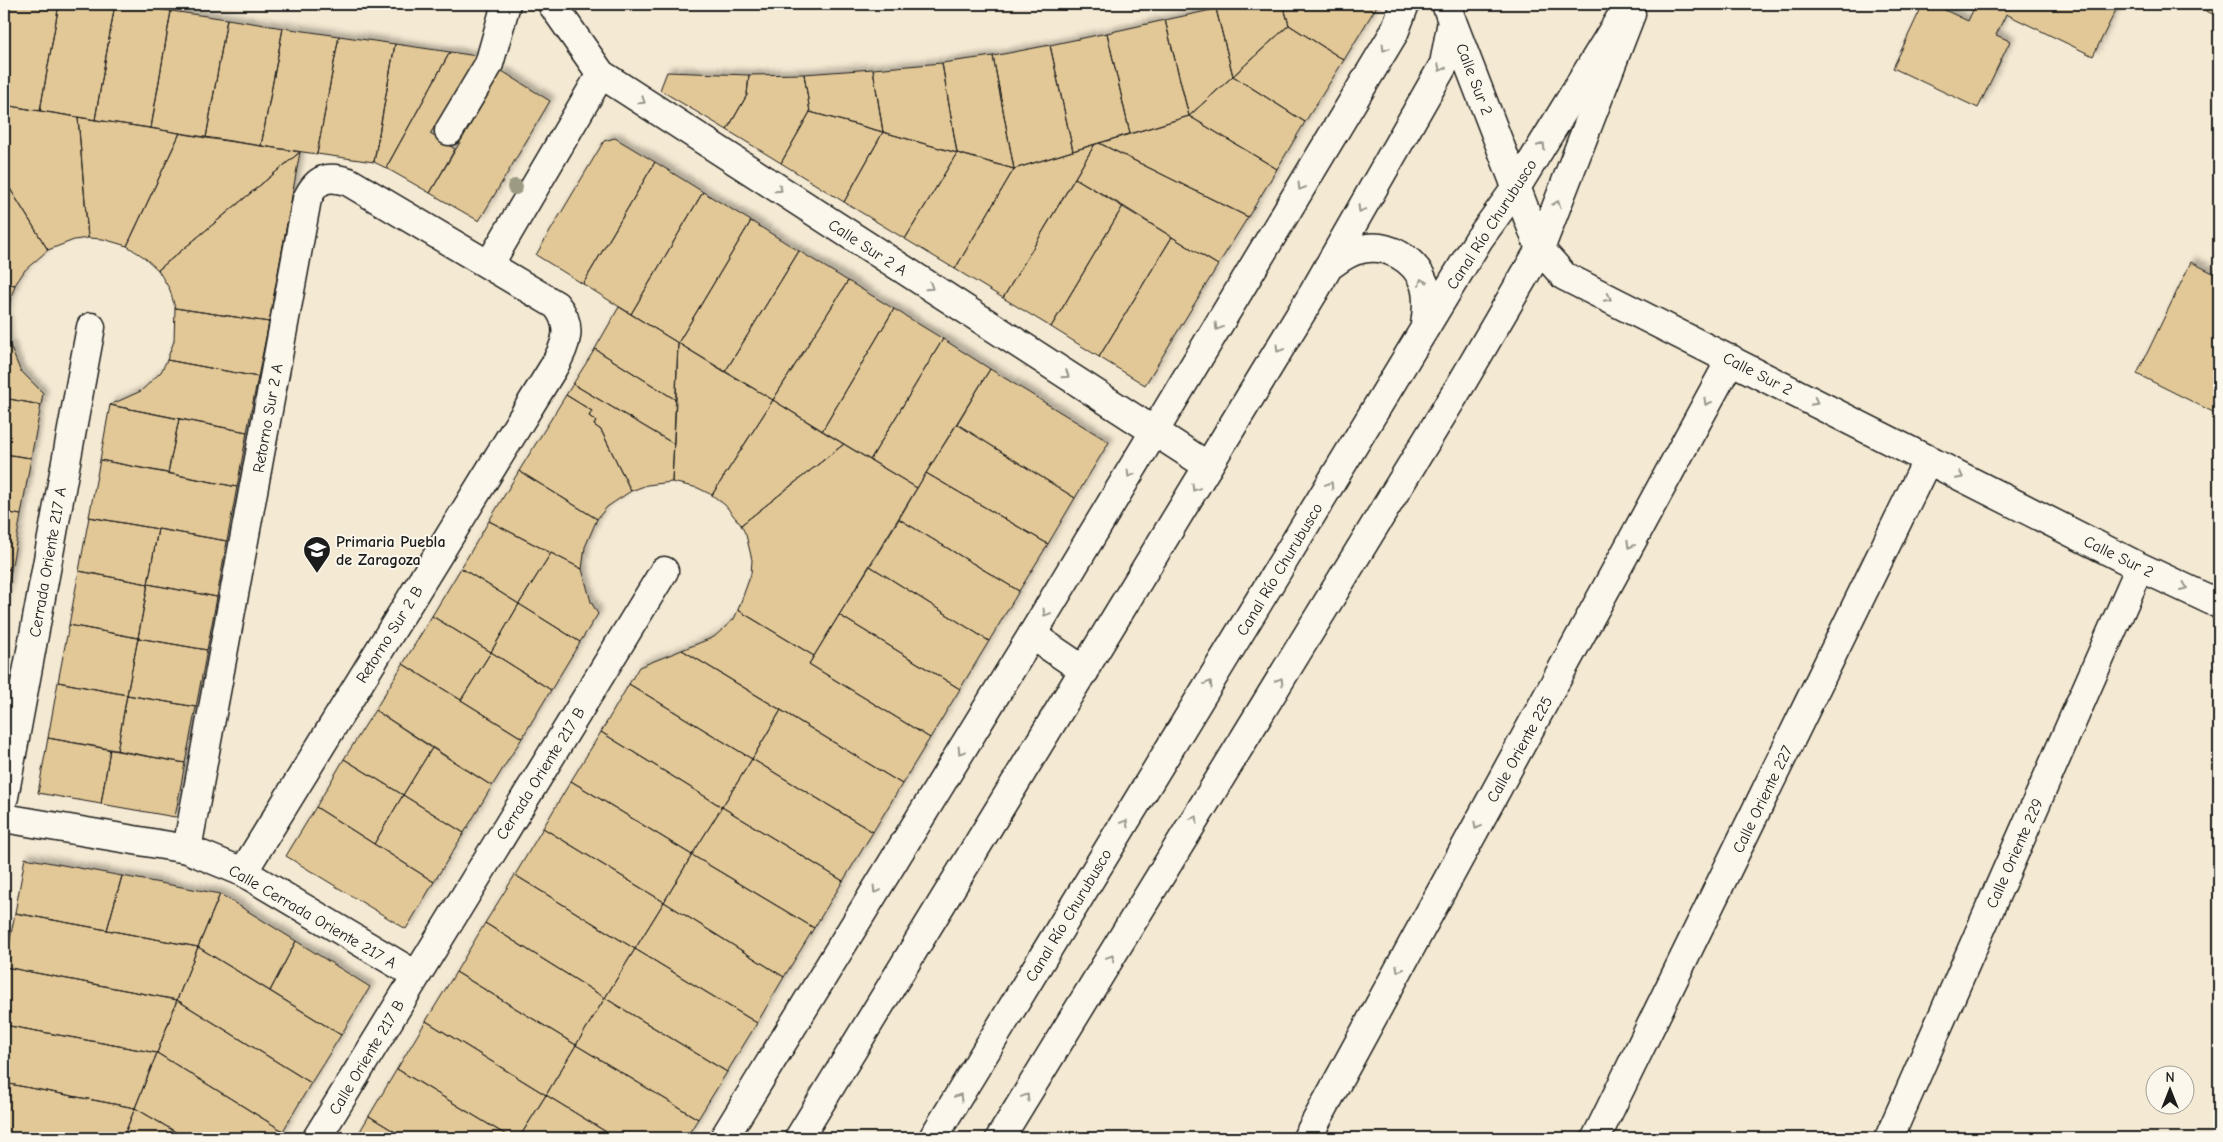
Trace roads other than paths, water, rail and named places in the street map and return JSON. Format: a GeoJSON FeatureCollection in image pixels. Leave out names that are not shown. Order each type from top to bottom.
{"type":"FeatureCollection","features":[{"type":"Feature","properties":{"kind":"street"},"geometry":{"type":"LineString","coordinates":[[449,131],[489,64],[506,4]]}},
{"type":"Feature","properties":{"kind":"street","name":"Calle Sur 2 A"},"geometry":{"type":"LineString","coordinates":[[552,4],[601,74],[1208,466]]}},
{"type":"Feature","properties":{"kind":"street"},"geometry":{"type":"LineString","coordinates":[[724,1138],[1155,432],[1394,33],[1404,4]]}},
{"type":"Feature","properties":{"kind":"street","name":"Canal Río Churubusco"},"geometry":{"type":"LineString","coordinates":[[933,1138],[1479,239],[1516,188],[1629,4]]}},
{"type":"Feature","properties":{"kind":"street"},"geometry":{"type":"LineString","coordinates":[[1000,1138],[1463,382],[1540,249],[1635,4]]}},
{"type":"Feature","properties":{"kind":"street"},"geometry":{"type":"LineString","coordinates":[[799,1138],[1085,671],[1328,267],[1444,64],[1449,12]]}},
{"type":"Feature","properties":{"kind":"street","name":"Calle Sur 2"},"geometry":{"type":"LineString","coordinates":[[1449,12],[1540,249],[1564,276],[2140,567],[2219,604]]}},
{"type":"Feature","properties":{"kind":"street"},"geometry":{"type":"LineString","coordinates":[[489,265],[601,74]]}},
{"type":"Feature","properties":{"kind":"street","name":"Retorno Sur 2 A"},"geometry":{"type":"LineString","coordinates":[[187,849],[304,214],[313,187],[320,181],[329,178],[338,178],[349,182],[489,265]]}},
{"type":"Feature","properties":{"kind":"street"},"geometry":{"type":"LineString","coordinates":[[1328,267],[1349,252],[1363,248],[1386,249],[1406,259],[1417,270],[1424,283],[1427,298],[1424,329]]}},
{"type":"Feature","properties":{"kind":"street","name":"Retorno Sur 2 B"},"geometry":{"type":"LineString","coordinates":[[243,872],[560,356],[566,336],[564,314],[556,304],[489,265]]}},
{"type":"Feature","properties":{"kind":"street","name":"Cerrada Oriente 217 A"},"geometry":{"type":"LineString","coordinates":[[4,798],[91,327]]}},
{"type":"Feature","properties":{"kind":"street","name":"Calle Oriente 225"},"geometry":{"type":"LineString","coordinates":[[1307,1138],[1731,359]]}},
{"type":"Feature","properties":{"kind":"street","name":"Calle Oriente 227"},"geometry":{"type":"LineString","coordinates":[[1596,1138],[1928,459]]}},
{"type":"Feature","properties":{"kind":"street","name":"Calle Oriente 229"},"geometry":{"type":"LineString","coordinates":[[1889,1138],[2140,567]]}},
{"type":"Feature","properties":{"kind":"street","name":"Cerrada Oriente 217 B"},"geometry":{"type":"LineString","coordinates":[[416,975],[664,571]]}},
{"type":"Feature","properties":{"kind":"street"},"geometry":{"type":"LineString","coordinates":[[1032,635],[1085,671]]}},
{"type":"Feature","properties":{"kind":"street","name":"Calle Cerrada Oriente 217 A"},"geometry":{"type":"LineString","coordinates":[[4,818],[187,849],[243,872],[416,975]]}},
{"type":"Feature","properties":{"kind":"street","name":"Calle Oriente 217 B"},"geometry":{"type":"LineString","coordinates":[[317,1138],[416,975]]}},
{"type":"Feature","properties":{"kind":"place","name":"Primaria Puebla de Zaragoza"},"geometry":{"type":"Point","coordinates":[317,574]}}]}
